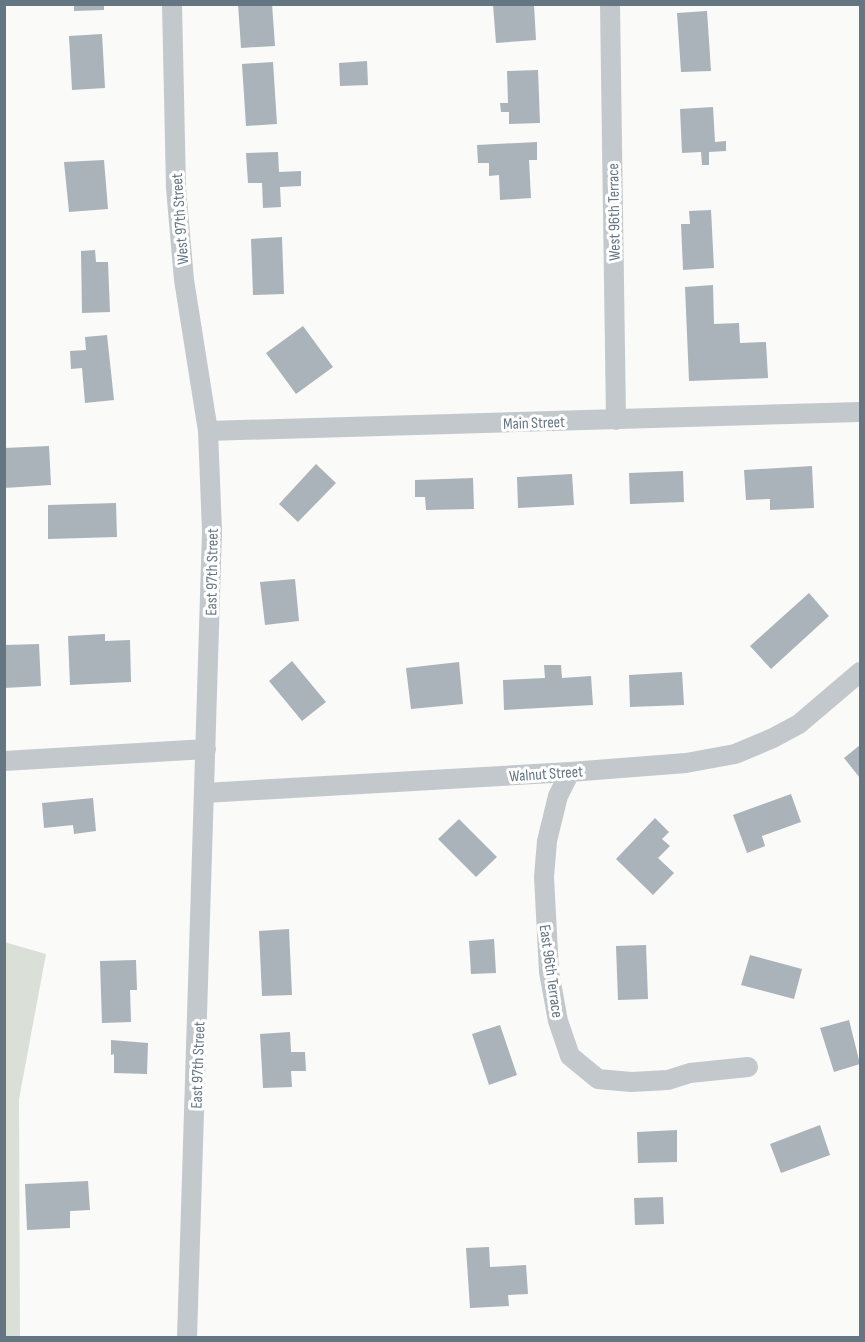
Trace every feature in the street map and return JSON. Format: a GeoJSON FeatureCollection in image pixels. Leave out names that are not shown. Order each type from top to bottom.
{"type":"FeatureCollection","features":[{"type":"Feature","properties":{"kind":"street","name":"West 97th Street"},"geometry":{"type":"LineString","coordinates":[[172,4],[176,188],[184,280],[208,431]]}},
{"type":"Feature","properties":{"kind":"street","name":"West 96th Terrace"},"geometry":{"type":"LineString","coordinates":[[610,4],[616,420]]}},
{"type":"Feature","properties":{"kind":"street","name":"Main Street"},"geometry":{"type":"LineString","coordinates":[[208,431],[861,412]]}},
{"type":"Feature","properties":{"kind":"street","name":"East 97th Street"},"geometry":{"type":"LineString","coordinates":[[187,1338],[212,531],[208,431]]}},
{"type":"Feature","properties":{"kind":"street","name":"Walnut Street"},"geometry":{"type":"LineString","coordinates":[[204,793],[570,772],[686,763],[735,754],[799,724],[861,672]]}},
{"type":"Feature","properties":{"kind":"street"},"geometry":{"type":"LineString","coordinates":[[4,761],[206,749]]}},
{"type":"Feature","properties":{"kind":"street","name":"East 96th Terrace"},"geometry":{"type":"LineString","coordinates":[[570,772],[558,796],[547,841],[544,877],[549,972],[558,1021],[570,1056],[598,1079],[631,1082],[668,1080],[690,1073],[748,1067]]}},
{"type":"Feature","properties":{"kind":"shaded area"},"geometry":{"type":"Polygon","coordinates":[[[4,942],[46,954],[19,1099],[20,1338],[4,1337],[4,942]]]}},
{"type":"Feature","properties":{"kind":"building"},"geometry":{"type":"Polygon","coordinates":[[[74,4],[104,4],[104,10],[74,11],[74,4]]]}},
{"type":"Feature","properties":{"kind":"building"},"geometry":{"type":"Polygon","coordinates":[[[238,4],[272,4],[275,46],[241,48],[238,4]]]}},
{"type":"Feature","properties":{"kind":"building"},"geometry":{"type":"Polygon","coordinates":[[[493,5],[534,5],[536,40],[496,43],[493,5]]]}},
{"type":"Feature","properties":{"kind":"building"},"geometry":{"type":"Polygon","coordinates":[[[707,11],[711,71],[681,72],[677,13],[707,11]]]}},
{"type":"Feature","properties":{"kind":"building"},"geometry":{"type":"Polygon","coordinates":[[[102,34],[105,88],[72,90],[69,36],[102,34]]]}},
{"type":"Feature","properties":{"kind":"building"},"geometry":{"type":"Polygon","coordinates":[[[367,61],[368,85],[340,86],[339,63],[367,61]]]}},
{"type":"Feature","properties":{"kind":"building"},"geometry":{"type":"Polygon","coordinates":[[[273,62],[277,124],[246,126],[242,64],[273,62]]]}},
{"type":"Feature","properties":{"kind":"building"},"geometry":{"type":"Polygon","coordinates":[[[538,70],[540,123],[509,124],[509,112],[501,112],[500,103],[508,103],[507,71],[538,70]]]}},
{"type":"Feature","properties":{"kind":"building"},"geometry":{"type":"Polygon","coordinates":[[[713,107],[715,142],[726,141],[726,151],[709,152],[709,165],[702,165],[701,152],[682,153],[680,109],[713,107]]]}},
{"type":"Feature","properties":{"kind":"building"},"geometry":{"type":"Polygon","coordinates":[[[537,142],[537,160],[529,160],[531,198],[500,200],[499,175],[489,176],[489,163],[478,163],[477,145],[537,142]]]}},
{"type":"Feature","properties":{"kind":"building"},"geometry":{"type":"Polygon","coordinates":[[[278,152],[279,172],[301,171],[301,186],[280,187],[281,207],[263,208],[262,183],[248,183],[246,153],[278,152]]]}},
{"type":"Feature","properties":{"kind":"building"},"geometry":{"type":"Polygon","coordinates":[[[104,160],[108,209],[69,212],[64,162],[104,160]]]}},
{"type":"Feature","properties":{"kind":"building"},"geometry":{"type":"Polygon","coordinates":[[[711,210],[714,268],[683,270],[681,224],[690,224],[689,211],[711,210]]]}},
{"type":"Feature","properties":{"kind":"building"},"geometry":{"type":"Polygon","coordinates":[[[282,237],[284,294],[253,295],[251,239],[282,237]]]}},
{"type":"Feature","properties":{"kind":"building"},"geometry":{"type":"Polygon","coordinates":[[[95,250],[96,262],[108,262],[110,312],[82,313],[81,251],[95,250]]]}},
{"type":"Feature","properties":{"kind":"building"},"geometry":{"type":"Polygon","coordinates":[[[713,285],[714,324],[739,323],[740,343],[766,342],[768,378],[689,381],[685,287],[713,285]]]}},
{"type":"Feature","properties":{"kind":"building"},"geometry":{"type":"Polygon","coordinates":[[[303,326],[333,367],[296,394],[266,353],[303,326]]]}},
{"type":"Feature","properties":{"kind":"building"},"geometry":{"type":"Polygon","coordinates":[[[107,335],[114,400],[85,403],[82,368],[71,369],[70,351],[86,350],[85,337],[107,335]]]}},
{"type":"Feature","properties":{"kind":"building"},"geometry":{"type":"Polygon","coordinates":[[[49,446],[51,485],[4,488],[4,448],[49,446]]]}},
{"type":"Feature","properties":{"kind":"building"},"geometry":{"type":"Polygon","coordinates":[[[316,464],[336,483],[298,522],[279,504],[316,464]]]}},
{"type":"Feature","properties":{"kind":"building"},"geometry":{"type":"Polygon","coordinates":[[[812,466],[814,508],[770,510],[770,499],[746,500],[744,470],[812,466]]]}},
{"type":"Feature","properties":{"kind":"building"},"geometry":{"type":"Polygon","coordinates":[[[683,471],[684,502],[630,504],[629,473],[683,471]]]}},
{"type":"Feature","properties":{"kind":"building"},"geometry":{"type":"Polygon","coordinates":[[[572,474],[574,505],[518,508],[517,477],[572,474]]]}},
{"type":"Feature","properties":{"kind":"building"},"geometry":{"type":"Polygon","coordinates":[[[473,478],[474,509],[426,510],[425,497],[415,497],[415,480],[473,478]]]}},
{"type":"Feature","properties":{"kind":"building"},"geometry":{"type":"Polygon","coordinates":[[[116,503],[117,537],[48,539],[48,505],[116,503]]]}},
{"type":"Feature","properties":{"kind":"building"},"geometry":{"type":"Polygon","coordinates":[[[295,579],[299,621],[265,625],[260,582],[295,579]]]}},
{"type":"Feature","properties":{"kind":"building"},"geometry":{"type":"Polygon","coordinates":[[[809,593],[829,616],[771,669],[750,646],[809,593]]]}},
{"type":"Feature","properties":{"kind":"building"},"geometry":{"type":"Polygon","coordinates":[[[105,634],[105,641],[130,640],[131,682],[70,685],[68,636],[105,634]]]}},
{"type":"Feature","properties":{"kind":"building"},"geometry":{"type":"Polygon","coordinates":[[[39,644],[41,686],[4,688],[4,645],[39,644]]]}},
{"type":"Feature","properties":{"kind":"building"},"geometry":{"type":"Polygon","coordinates":[[[292,661],[326,702],[302,721],[269,681],[292,661]]]}},
{"type":"Feature","properties":{"kind":"building"},"geometry":{"type":"Polygon","coordinates":[[[459,662],[463,704],[411,709],[406,668],[459,662]]]}},
{"type":"Feature","properties":{"kind":"building"},"geometry":{"type":"Polygon","coordinates":[[[544,665],[561,665],[562,678],[591,676],[593,705],[504,710],[503,680],[545,678],[544,665]]]}},
{"type":"Feature","properties":{"kind":"building"},"geometry":{"type":"Polygon","coordinates":[[[682,672],[684,705],[630,707],[629,675],[682,672]]]}},
{"type":"Feature","properties":{"kind":"building"},"geometry":{"type":"Polygon","coordinates":[[[860,745],[860,778],[844,758],[860,745]]]}},
{"type":"Feature","properties":{"kind":"building"},"geometry":{"type":"Polygon","coordinates":[[[791,794],[801,822],[762,836],[765,846],[747,853],[733,815],[791,794]]]}},
{"type":"Feature","properties":{"kind":"building"},"geometry":{"type":"Polygon","coordinates":[[[93,798],[96,831],[74,834],[73,825],[44,828],[42,803],[93,798]]]}},
{"type":"Feature","properties":{"kind":"building"},"geometry":{"type":"Polygon","coordinates":[[[655,818],[669,832],[662,839],[670,846],[658,858],[674,873],[653,895],[616,859],[655,818]]]}},
{"type":"Feature","properties":{"kind":"building"},"geometry":{"type":"Polygon","coordinates":[[[459,819],[497,857],[476,877],[438,839],[459,819]]]}},
{"type":"Feature","properties":{"kind":"building"},"geometry":{"type":"Polygon","coordinates":[[[289,929],[292,995],[262,996],[259,931],[289,929]]]}},
{"type":"Feature","properties":{"kind":"building"},"geometry":{"type":"Polygon","coordinates":[[[494,939],[496,973],[471,974],[469,941],[494,939]]]}},
{"type":"Feature","properties":{"kind":"building"},"geometry":{"type":"Polygon","coordinates":[[[646,945],[648,999],[618,1000],[616,946],[646,945]]]}},
{"type":"Feature","properties":{"kind":"building"},"geometry":{"type":"Polygon","coordinates":[[[750,955],[802,969],[794,999],[741,985],[750,955]]]}},
{"type":"Feature","properties":{"kind":"building"},"geometry":{"type":"Polygon","coordinates":[[[136,960],[137,990],[130,990],[131,1022],[102,1023],[100,961],[136,960]]]}},
{"type":"Feature","properties":{"kind":"building"},"geometry":{"type":"Polygon","coordinates":[[[849,1020],[860,1064],[834,1072],[820,1028],[849,1020]]]}},
{"type":"Feature","properties":{"kind":"building"},"geometry":{"type":"Polygon","coordinates":[[[500,1025],[517,1075],[489,1085],[472,1034],[500,1025]]]}},
{"type":"Feature","properties":{"kind":"building"},"geometry":{"type":"Polygon","coordinates":[[[290,1032],[291,1052],[305,1052],[306,1071],[291,1071],[292,1087],[263,1088],[260,1034],[290,1032]]]}},
{"type":"Feature","properties":{"kind":"building"},"geometry":{"type":"Polygon","coordinates":[[[111,1040],[148,1043],[147,1074],[114,1073],[111,1040]]]}},
{"type":"Feature","properties":{"kind":"building"},"geometry":{"type":"Polygon","coordinates":[[[820,1125],[830,1155],[781,1173],[770,1144],[820,1125]]]}},
{"type":"Feature","properties":{"kind":"building"},"geometry":{"type":"Polygon","coordinates":[[[677,1130],[677,1162],[638,1163],[637,1132],[677,1130]]]}},
{"type":"Feature","properties":{"kind":"building"},"geometry":{"type":"Polygon","coordinates":[[[88,1181],[90,1210],[70,1211],[70,1228],[27,1230],[25,1184],[88,1181]]]}},
{"type":"Feature","properties":{"kind":"building"},"geometry":{"type":"Polygon","coordinates":[[[663,1197],[664,1224],[635,1225],[634,1198],[663,1197]]]}},
{"type":"Feature","properties":{"kind":"building"},"geometry":{"type":"Polygon","coordinates":[[[489,1247],[490,1267],[526,1265],[528,1294],[508,1295],[509,1306],[470,1308],[466,1248],[489,1247]]]}}]}
